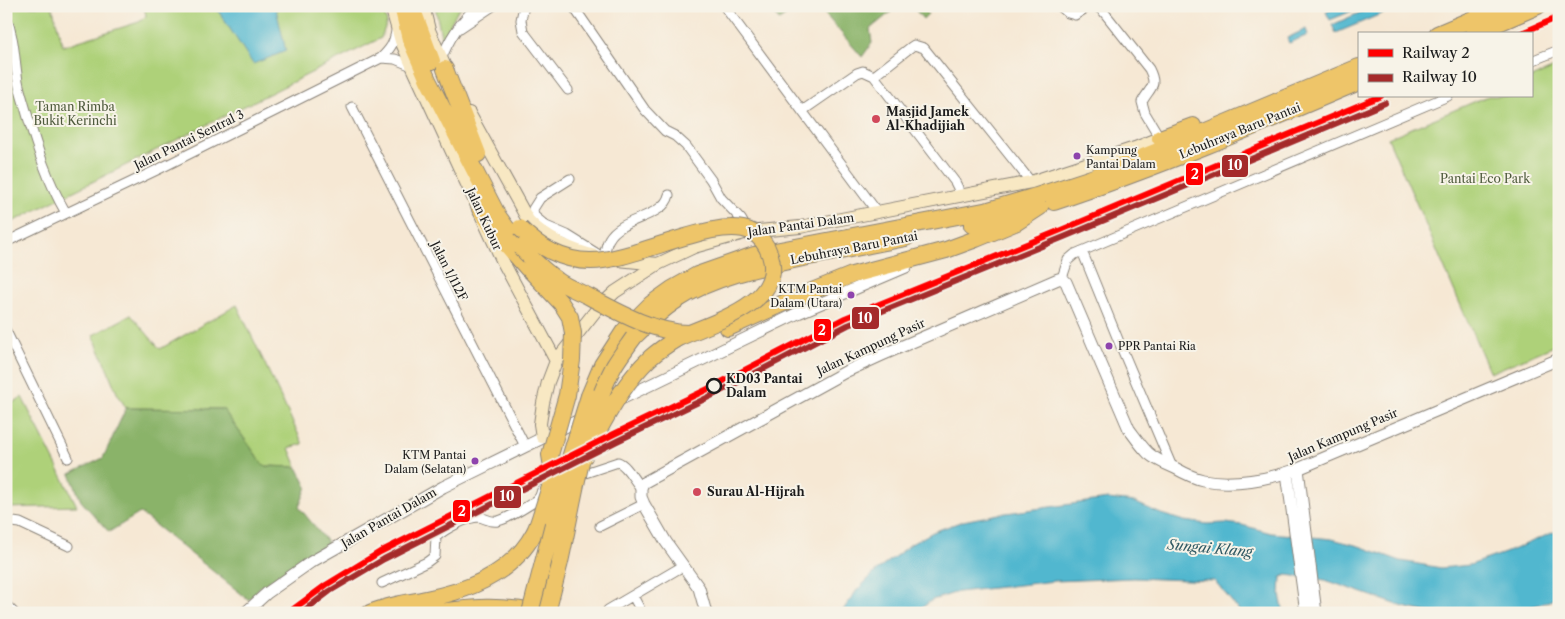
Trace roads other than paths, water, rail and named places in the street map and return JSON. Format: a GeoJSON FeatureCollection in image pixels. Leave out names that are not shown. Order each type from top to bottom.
{"type":"FeatureCollection","features":[{"type":"Feature","properties":{"kind":"highway"},"geometry":{"type":"LineString","coordinates":[[402,6],[410,39],[445,113],[520,228],[547,250],[572,259],[588,262],[606,261],[716,229],[740,228],[751,231],[761,238],[768,249],[771,258],[771,276],[764,292],[735,314],[669,343],[649,360],[622,390],[582,458]]}},
{"type":"Feature","properties":{"kind":"highway"},"geometry":{"type":"LineString","coordinates":[[412,6],[421,35],[475,158],[498,216],[520,247],[559,282],[662,330],[677,333],[716,332],[829,284],[878,268],[946,250],[1017,222],[1040,207]]}},
{"type":"Feature","properties":{"kind":"highway"},"geometry":{"type":"LineString","coordinates":[[1443,32],[1503,6]]}},
{"type":"Feature","properties":{"kind":"highway"},"geometry":{"type":"LineString","coordinates":[[1478,32],[1538,6]]}},
{"type":"Feature","properties":{"kind":"highway"},"geometry":{"type":"LineString","coordinates":[[443,64],[475,158]]}},
{"type":"Feature","properties":{"kind":"highway","name":"Lebuhraya Baru Pantai"},"geometry":{"type":"LineString","coordinates":[[530,613],[570,458],[589,396],[602,365],[629,334],[646,308],[672,289],[697,275],[754,255],[989,210],[1036,196],[1091,178],[1168,148],[1358,67]]}},
{"type":"Feature","properties":{"kind":"highway"},"geometry":{"type":"LineString","coordinates":[[414,70],[475,158]]}},
{"type":"Feature","properties":{"kind":"highway","name":"Lebuhraya Baru Pantai"},"geometry":{"type":"LineString","coordinates":[[546,613],[560,562],[582,458],[603,391],[629,334],[678,300],[698,289],[757,267],[995,220],[1040,207],[1092,190],[1358,82]]}},
{"type":"Feature","properties":{"kind":"highway"},"geometry":{"type":"LineString","coordinates":[[1160,138],[1243,110],[1285,99]]}},
{"type":"Feature","properties":{"kind":"highway"},"geometry":{"type":"LineString","coordinates":[[480,209],[498,235],[562,303],[570,317],[573,333],[572,360],[567,395],[550,455],[553,473]]}},
{"type":"Feature","properties":{"kind":"highway","name":"Lebuhraya Baru Pantai"},"geometry":{"type":"LineString","coordinates":[[370,613],[391,606],[451,594],[479,584],[511,562],[534,534],[575,411],[589,396]]}},
{"type":"Feature","properties":{"kind":"highway"},"geometry":{"type":"LineString","coordinates":[[434,613],[496,606],[538,613]]}},
{"type":"Feature","properties":{"kind":"main road","name":"Jalan Kubur"},"geometry":{"type":"LineString","coordinates":[[391,6],[401,41],[502,260],[556,361]]}},
{"type":"Feature","properties":{"kind":"main road"},"geometry":{"type":"LineString","coordinates":[[423,6],[428,30],[443,64],[520,206],[535,228],[568,247],[586,254],[607,259],[658,264]]}},
{"type":"Feature","properties":{"kind":"main road","name":"Jalan Pantai Dalam"},"geometry":{"type":"LineString","coordinates":[[542,437],[540,424],[543,403],[556,361],[597,309],[615,292],[658,264],[694,247],[748,232],[800,227],[1031,182],[1160,138]]}},
{"type":"Feature","properties":{"kind":"main road"},"geometry":{"type":"LineString","coordinates":[[607,259],[625,267],[629,277],[628,284]]}},
{"type":"Feature","properties":{"kind":"street"},"geometry":{"type":"LineString","coordinates":[[443,64],[447,44],[454,32],[462,20],[477,6]]}},
{"type":"Feature","properties":{"kind":"street"},"geometry":{"type":"LineString","coordinates":[[454,32],[493,6]]}},
{"type":"Feature","properties":{"kind":"street"},"geometry":{"type":"LineString","coordinates":[[524,6],[521,20],[523,31],[568,90]]}},
{"type":"Feature","properties":{"kind":"street"},"geometry":{"type":"LineString","coordinates":[[573,6],[645,110],[665,131],[675,136],[686,146],[721,198],[742,219],[748,232]]}},
{"type":"Feature","properties":{"kind":"street"},"geometry":{"type":"LineString","coordinates":[[724,6],[878,213]]}},
{"type":"Feature","properties":{"kind":"street"},"geometry":{"type":"LineString","coordinates":[[1060,6],[1068,13],[1075,15],[1089,6]]}},
{"type":"Feature","properties":{"kind":"street"},"geometry":{"type":"LineString","coordinates":[[1096,6],[1103,11],[1149,69],[1153,77],[1152,87],[1142,102],[1145,113],[1160,138]]}},
{"type":"Feature","properties":{"kind":"street"},"geometry":{"type":"LineString","coordinates":[[6,17],[12,33],[18,82],[31,126],[56,196],[66,213]]}},
{"type":"Feature","properties":{"kind":"street","name":"Jalan Pantai Sentral 3"},"geometry":{"type":"LineString","coordinates":[[6,242],[161,168],[381,58],[392,48],[395,42],[397,27]]}},
{"type":"Feature","properties":{"kind":"street"},"geometry":{"type":"LineString","coordinates":[[874,76],[914,45],[924,48],[1031,182]]}},
{"type":"Feature","properties":{"kind":"street"},"geometry":{"type":"LineString","coordinates":[[1532,61],[1559,50]]}},
{"type":"Feature","properties":{"kind":"street"},"geometry":{"type":"LineString","coordinates":[[381,58],[395,58],[414,70]]}},
{"type":"Feature","properties":{"kind":"street"},"geometry":{"type":"LineString","coordinates":[[802,111],[863,70],[874,76],[955,182],[959,197]]}},
{"type":"Feature","properties":{"kind":"street"},"geometry":{"type":"LineString","coordinates":[[1062,278],[1068,260],[1082,251],[1443,98]]}},
{"type":"Feature","properties":{"kind":"street","name":"Jalan 1/112F"},"geometry":{"type":"LineString","coordinates":[[352,107],[524,446]]}},
{"type":"Feature","properties":{"kind":"street"},"geometry":{"type":"LineString","coordinates":[[570,179],[540,198],[533,209],[534,216],[546,226],[568,235],[607,259],[609,239],[622,226],[662,208],[668,201],[669,195]]}},
{"type":"Feature","properties":{"kind":"street","name":"Jalan Pantai Dalam"},"geometry":{"type":"LineString","coordinates":[[245,613],[267,593],[311,562],[443,487],[798,313],[946,250]]}},
{"type":"Feature","properties":{"kind":"street"},"geometry":{"type":"LineString","coordinates":[[1082,251],[1172,467]]}},
{"type":"Feature","properties":{"kind":"street","name":"Jalan Kampung Pasir"},"geometry":{"type":"LineString","coordinates":[[640,488],[650,479],[847,371],[1062,278],[1066,282],[1130,428],[1138,441],[1149,453],[1172,467],[1201,480],[1227,483],[1292,471],[1559,359]]}},
{"type":"Feature","properties":{"kind":"street"},"geometry":{"type":"LineString","coordinates":[[6,331],[68,458]]}},
{"type":"Feature","properties":{"kind":"street"},"geometry":{"type":"LineString","coordinates":[[382,583],[427,562],[435,556],[436,537],[468,518],[476,517],[490,522],[498,521],[537,500],[543,488],[618,462],[624,464],[640,488],[640,497],[666,542],[699,588],[706,613]]}},
{"type":"Feature","properties":{"kind":"street"},"geometry":{"type":"LineString","coordinates":[[1292,471],[1306,613]]}},
{"type":"Feature","properties":{"kind":"street"},"geometry":{"type":"LineString","coordinates":[[1296,502],[1316,613]]}},
{"type":"Feature","properties":{"kind":"street"},"geometry":{"type":"LineString","coordinates":[[600,526],[644,504]]}},
{"type":"Feature","properties":{"kind":"street"},"geometry":{"type":"LineString","coordinates":[[6,521],[20,523],[68,546]]}},
{"type":"Feature","properties":{"kind":"street"},"geometry":{"type":"LineString","coordinates":[[608,610],[683,566]]}},
{"type":"Feature","properties":{"kind":"street"},"geometry":{"type":"LineString","coordinates":[[633,596],[642,613]]}},
{"type":"Feature","properties":{"kind":"street"},"geometry":{"type":"LineString","coordinates":[[6,605],[14,613]]}},
{"type":"Feature","properties":{"kind":"water"},"geometry":{"type":"Polygon","coordinates":[[[215,6],[273,6],[276,9],[286,51],[253,64],[215,6]]]}},
{"type":"Feature","properties":{"kind":"water"},"geometry":{"type":"Polygon","coordinates":[[[1339,6],[1364,6],[1330,20],[1326,12],[1339,6]]]}},
{"type":"Feature","properties":{"kind":"water"},"geometry":{"type":"Polygon","coordinates":[[[1375,6],[1391,6],[1393,9],[1336,33],[1332,25],[1375,6]]]}},
{"type":"Feature","properties":{"kind":"water"},"geometry":{"type":"Polygon","coordinates":[[[1306,29],[1308,35],[1289,43],[1287,38],[1306,29]]]}},
{"type":"Feature","properties":{"kind":"water","name":"Sungai Klang"},"geometry":{"type":"Polygon","coordinates":[[[1108,499],[1134,502],[1161,514],[1184,521],[1242,525],[1271,533],[1332,539],[1359,546],[1401,561],[1441,568],[1470,565],[1505,553],[1559,530],[1559,597],[1512,613],[1431,613],[1404,607],[1325,580],[1287,575],[1281,577],[1280,595],[1284,613],[1241,613],[1215,581],[1134,578],[1054,581],[958,592],[932,600],[915,613],[841,613],[857,590],[874,573],[911,544],[933,532],[963,521],[999,514],[1108,499]]]}},
{"type":"Feature","properties":{"kind":"rail line","name":"2"},"geometry":{"type":"LineString","coordinates":[[1524,32],[1559,17]]}},
{"type":"Feature","properties":{"kind":"rail line","name":"2"},"geometry":{"type":"LineString","coordinates":[[288,613],[326,585],[380,552],[614,434],[710,388],[845,318],[1376,98]]}},
{"type":"Feature","properties":{"kind":"rail line","name":"10"},"geometry":{"type":"LineString","coordinates":[[301,613],[330,591],[384,559],[617,441],[713,395],[848,325],[1385,103]]}},
{"type":"Feature","properties":{"kind":"place","name":"Masjid Jamek Al-Khadijiah"},"geometry":{"type":"Point","coordinates":[876,119]}},
{"type":"Feature","properties":{"kind":"place","name":"Kampung Pantai Dalam"},"geometry":{"type":"Point","coordinates":[1077,156]}},
{"type":"Feature","properties":{"kind":"place","name":"KTM Pantai Dalam (Utara)"},"geometry":{"type":"Point","coordinates":[851,295]}},
{"type":"Feature","properties":{"kind":"place","name":"PPR Pantai Ria"},"geometry":{"type":"Point","coordinates":[1109,346]}},
{"type":"Feature","properties":{"kind":"place","name":"KD03 Pantai Dalam"},"geometry":{"type":"Point","coordinates":[714,386]}},
{"type":"Feature","properties":{"kind":"place","name":"KTM Pantai Dalam (Selatan)"},"geometry":{"type":"Point","coordinates":[475,461]}},
{"type":"Feature","properties":{"kind":"place","name":"Surau Al-Hijrah"},"geometry":{"type":"Point","coordinates":[697,492]}},
{"type":"Feature","properties":{"kind":"park label","name":"Taman Rimba Bukit Kerinchi"},"geometry":{"type":"Point","coordinates":[75,114]}},
{"type":"Feature","properties":{"kind":"park label","name":"Pantai Eco Park"},"geometry":{"type":"Point","coordinates":[1485,179]}}]}
